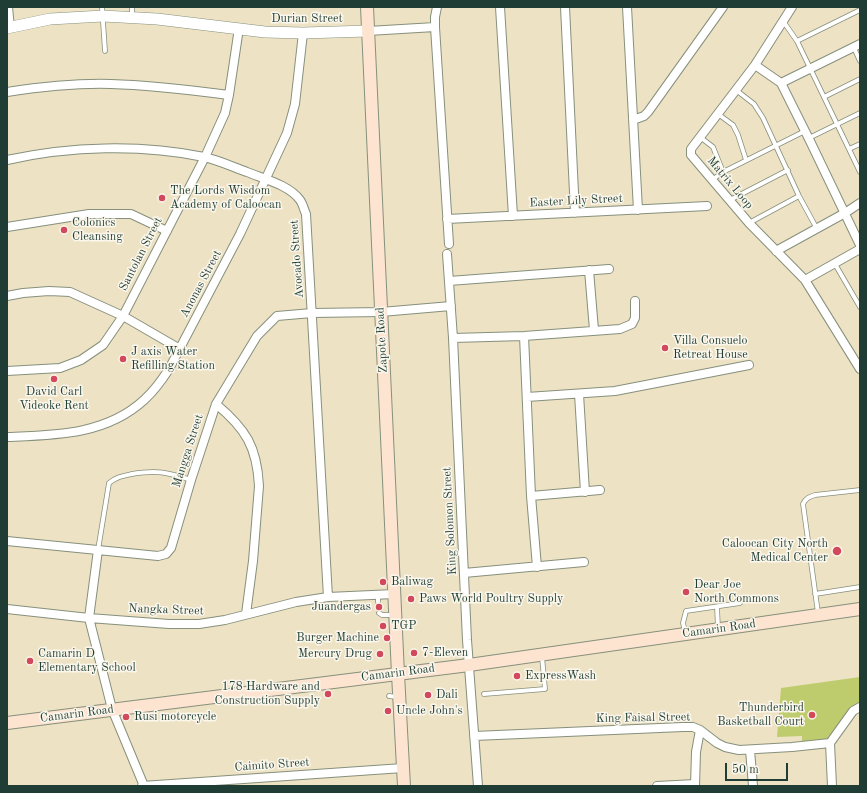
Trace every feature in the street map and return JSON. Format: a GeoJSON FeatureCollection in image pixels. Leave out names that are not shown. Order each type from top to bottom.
{"type":"FeatureCollection","features":[{"type":"Feature","properties":{"kind":"main road","name":"Zapote Road"},"geometry":{"type":"LineString","coordinates":[[367,7],[398,674],[394,697],[404,786]]}},
{"type":"Feature","properties":{"kind":"main road","name":"Camarin Road"},"geometry":{"type":"LineString","coordinates":[[7,723],[375,678],[860,609]]}},
{"type":"Feature","properties":{"kind":"street"},"geometry":{"type":"LineString","coordinates":[[8,7],[9,28]]}},
{"type":"Feature","properties":{"kind":"street"},"geometry":{"type":"LineString","coordinates":[[437,7],[435,27],[448,244]]}},
{"type":"Feature","properties":{"kind":"street"},"geometry":{"type":"LineString","coordinates":[[500,7],[513,216]]}},
{"type":"Feature","properties":{"kind":"street"},"geometry":{"type":"LineString","coordinates":[[565,7],[575,213]]}},
{"type":"Feature","properties":{"kind":"street"},"geometry":{"type":"LineString","coordinates":[[627,7],[638,210]]}},
{"type":"Feature","properties":{"kind":"street"},"geometry":{"type":"LineString","coordinates":[[633,120],[644,116],[648,112],[723,7]]}},
{"type":"Feature","properties":{"kind":"street","name":"Matrix Loop"},"geometry":{"type":"LineString","coordinates":[[792,7],[755,65],[690,152],[749,223],[805,280],[860,369]]}},
{"type":"Feature","properties":{"kind":"street","name":"Durian Street"},"geometry":{"type":"LineString","coordinates":[[9,28],[50,19],[103,12],[132,12],[265,32],[303,34],[368,31]]}},
{"type":"Feature","properties":{"kind":"street"},"geometry":{"type":"LineString","coordinates":[[368,31],[435,27]]}},
{"type":"Feature","properties":{"kind":"street","name":"Santolan Street"},"geometry":{"type":"LineString","coordinates":[[7,371],[60,368],[81,360],[103,345],[123,316],[205,157],[225,113],[229,95],[238,28]]}},
{"type":"Feature","properties":{"kind":"street","name":"Anonas Street"},"geometry":{"type":"LineString","coordinates":[[7,437],[74,433],[99,426],[123,415],[137,406],[153,391],[169,369],[240,234],[287,133],[295,104],[303,34]]}},
{"type":"Feature","properties":{"kind":"street"},"geometry":{"type":"LineString","coordinates":[[781,83],[857,46]]}},
{"type":"Feature","properties":{"kind":"street"},"geometry":{"type":"LineString","coordinates":[[755,65],[781,83],[860,245]]}},
{"type":"Feature","properties":{"kind":"street"},"geometry":{"type":"LineString","coordinates":[[7,92],[36,88],[109,84],[167,87],[229,95]]}},
{"type":"Feature","properties":{"kind":"street","name":"Avocado Street"},"geometry":{"type":"LineString","coordinates":[[7,160],[50,152],[83,150],[157,150],[205,157],[265,179],[289,190],[300,200],[306,214],[328,597]]}},
{"type":"Feature","properties":{"kind":"street"},"geometry":{"type":"LineString","coordinates":[[776,251],[845,213],[860,203]]}},
{"type":"Feature","properties":{"kind":"street","name":"Easter Lily Street"},"geometry":{"type":"LineString","coordinates":[[447,219],[707,206]]}},
{"type":"Feature","properties":{"kind":"street"},"geometry":{"type":"LineString","coordinates":[[7,227],[89,214],[131,214],[167,231]]}},
{"type":"Feature","properties":{"kind":"street"},"geometry":{"type":"LineString","coordinates":[[805,280],[860,250]]}},
{"type":"Feature","properties":{"kind":"street","name":"King Solomon Street"},"geometry":{"type":"LineString","coordinates":[[447,254],[453,338],[468,665],[478,786]]}},
{"type":"Feature","properties":{"kind":"street"},"geometry":{"type":"LineString","coordinates":[[449,281],[609,268]]}},
{"type":"Feature","properties":{"kind":"street"},"geometry":{"type":"LineString","coordinates":[[589,270],[594,330]]}},
{"type":"Feature","properties":{"kind":"street"},"geometry":{"type":"LineString","coordinates":[[7,296],[49,291],[70,292],[123,316],[180,349]]}},
{"type":"Feature","properties":{"kind":"street"},"geometry":{"type":"LineString","coordinates":[[453,338],[524,336],[620,329],[632,324],[635,318],[635,301]]}},
{"type":"Feature","properties":{"kind":"street","name":"Mangga Street"},"geometry":{"type":"LineString","coordinates":[[7,541],[158,556],[166,554],[171,548],[216,404],[256,336],[277,316],[312,313],[381,312],[451,306]]}},
{"type":"Feature","properties":{"kind":"street"},"geometry":{"type":"LineString","coordinates":[[524,336],[531,496],[537,567]]}},
{"type":"Feature","properties":{"kind":"street"},"geometry":{"type":"LineString","coordinates":[[527,397],[614,391],[749,365]]}},
{"type":"Feature","properties":{"kind":"street"},"geometry":{"type":"LineString","coordinates":[[579,394],[585,492]]}},
{"type":"Feature","properties":{"kind":"street"},"geometry":{"type":"LineString","coordinates":[[216,404],[229,414],[244,433],[252,448],[258,475],[259,486],[253,561],[246,614]]}},
{"type":"Feature","properties":{"kind":"street"},"geometry":{"type":"LineString","coordinates":[[531,496],[600,490]]}},
{"type":"Feature","properties":{"kind":"street"},"geometry":{"type":"LineString","coordinates":[[98,550],[89,618],[112,709],[143,786]]}},
{"type":"Feature","properties":{"kind":"street"},"geometry":{"type":"LineString","coordinates":[[464,573],[584,562]]}},
{"type":"Feature","properties":{"kind":"street","name":"Nangka Street"},"geometry":{"type":"LineString","coordinates":[[7,609],[89,618],[169,624],[199,624],[225,620],[296,602],[328,597],[378,598],[394,594]]}},
{"type":"Feature","properties":{"kind":"street"},"geometry":{"type":"LineString","coordinates":[[832,786],[830,743],[851,713],[856,708],[860,707]]}},
{"type":"Feature","properties":{"kind":"street","name":"King Faisal Street"},"geometry":{"type":"LineString","coordinates":[[474,736],[693,727],[700,730],[717,743],[725,747],[739,750],[830,743]]}},
{"type":"Feature","properties":{"kind":"street"},"geometry":{"type":"LineString","coordinates":[[657,786],[695,785],[696,752],[700,730]]}},
{"type":"Feature","properties":{"kind":"street"},"geometry":{"type":"LineString","coordinates":[[750,750],[753,786]]}},
{"type":"Feature","properties":{"kind":"street","name":"Caimito Street"},"geometry":{"type":"LineString","coordinates":[[143,786],[402,768]]}},
{"type":"Feature","properties":{"kind":"lane"},"geometry":{"type":"LineString","coordinates":[[797,41],[860,10]]}},
{"type":"Feature","properties":{"kind":"lane"},"geometry":{"type":"LineString","coordinates":[[103,12],[105,51]]}},
{"type":"Feature","properties":{"kind":"lane"},"geometry":{"type":"LineString","coordinates":[[783,21],[797,41],[860,172]]}},
{"type":"Feature","properties":{"kind":"lane"},"geometry":{"type":"LineString","coordinates":[[857,46],[860,61]]}},
{"type":"Feature","properties":{"kind":"lane"},"geometry":{"type":"LineString","coordinates":[[824,97],[860,79]]}},
{"type":"Feature","properties":{"kind":"lane"},"geometry":{"type":"LineString","coordinates":[[735,90],[754,104],[763,118],[799,196],[817,229]]}},
{"type":"Feature","properties":{"kind":"lane"},"geometry":{"type":"LineString","coordinates":[[712,180],[723,172],[776,145],[837,125],[860,113]]}},
{"type":"Feature","properties":{"kind":"lane"},"geometry":{"type":"LineString","coordinates":[[718,114],[733,125],[738,135],[746,160]]}},
{"type":"Feature","properties":{"kind":"lane"},"geometry":{"type":"LineString","coordinates":[[700,137],[712,148],[723,172]]}},
{"type":"Feature","properties":{"kind":"lane"},"geometry":{"type":"LineString","coordinates":[[849,149],[860,144]]}},
{"type":"Feature","properties":{"kind":"lane"},"geometry":{"type":"LineString","coordinates":[[730,200],[788,170]]}},
{"type":"Feature","properties":{"kind":"lane"},"geometry":{"type":"LineString","coordinates":[[749,223],[799,196]]}},
{"type":"Feature","properties":{"kind":"lane"},"geometry":{"type":"LineString","coordinates":[[835,264],[860,307]]}},
{"type":"Feature","properties":{"kind":"lane"},"geometry":{"type":"LineString","coordinates":[[98,550],[109,483],[114,479],[127,475],[158,471],[170,473],[191,480]]}},
{"type":"Feature","properties":{"kind":"lane"},"geometry":{"type":"LineString","coordinates":[[818,614],[803,504],[808,497],[815,495],[860,490]]}},
{"type":"Feature","properties":{"kind":"lane"},"geometry":{"type":"LineString","coordinates":[[815,594],[860,587]]}},
{"type":"Feature","properties":{"kind":"lane"},"geometry":{"type":"LineString","coordinates":[[686,634],[683,623],[686,611],[740,603]]}},
{"type":"Feature","properties":{"kind":"lane"},"geometry":{"type":"LineString","coordinates":[[717,607],[718,629]]}},
{"type":"Feature","properties":{"kind":"lane"},"geometry":{"type":"LineString","coordinates":[[379,613],[382,615],[395,615]]}},
{"type":"Feature","properties":{"kind":"lane"},"geometry":{"type":"LineString","coordinates":[[484,694],[545,689],[542,654]]}},
{"type":"Feature","properties":{"kind":"green space"},"geometry":{"type":"Polygon","coordinates":[[[860,677],[860,705],[829,741],[802,744],[802,736],[777,737],[781,688],[860,677]]]}},
{"type":"Feature","properties":{"kind":"place","name":"The Lords Wisdom Academy of Caloocan"},"geometry":{"type":"Point","coordinates":[162,198]}},
{"type":"Feature","properties":{"kind":"place","name":"Colonics Cleansing"},"geometry":{"type":"Point","coordinates":[64,230]}},
{"type":"Feature","properties":{"kind":"place","name":"Villa Consuelo Retreat House"},"geometry":{"type":"Point","coordinates":[665,348]}},
{"type":"Feature","properties":{"kind":"place","name":"J axis Water Refilling Station"},"geometry":{"type":"Point","coordinates":[123,359]}},
{"type":"Feature","properties":{"kind":"place","name":"David Carl Videoke Rent"},"geometry":{"type":"Point","coordinates":[54,379]}},
{"type":"Feature","properties":{"kind":"place","name":"Caloocan City North Medical Center"},"geometry":{"type":"Point","coordinates":[837,551]}},
{"type":"Feature","properties":{"kind":"place","name":"Baliwag"},"geometry":{"type":"Point","coordinates":[383,582]}},
{"type":"Feature","properties":{"kind":"place","name":"Dear Joe North Commons"},"geometry":{"type":"Point","coordinates":[686,592]}},
{"type":"Feature","properties":{"kind":"place","name":"Paws World Poultry Supply"},"geometry":{"type":"Point","coordinates":[411,599]}},
{"type":"Feature","properties":{"kind":"place","name":"Juandergas"},"geometry":{"type":"Point","coordinates":[379,607]}},
{"type":"Feature","properties":{"kind":"place","name":"TGP"},"geometry":{"type":"Point","coordinates":[383,626]}},
{"type":"Feature","properties":{"kind":"place","name":"Burger Machine"},"geometry":{"type":"Point","coordinates":[387,638]}},
{"type":"Feature","properties":{"kind":"place","name":"7-Eleven"},"geometry":{"type":"Point","coordinates":[414,653]}},
{"type":"Feature","properties":{"kind":"place","name":"Mercury Drug"},"geometry":{"type":"Point","coordinates":[380,654]}},
{"type":"Feature","properties":{"kind":"place","name":"Camarin D Elementary School"},"geometry":{"type":"Point","coordinates":[30,661]}},
{"type":"Feature","properties":{"kind":"place","name":"ExpressWash"},"geometry":{"type":"Point","coordinates":[517,676]}},
{"type":"Feature","properties":{"kind":"place","name":"178 Hardware and Construction Supply"},"geometry":{"type":"Point","coordinates":[328,694]}},
{"type":"Feature","properties":{"kind":"place","name":"Dali"},"geometry":{"type":"Point","coordinates":[428,695]}},
{"type":"Feature","properties":{"kind":"place","name":"Uncle John's"},"geometry":{"type":"Point","coordinates":[388,711]}},
{"type":"Feature","properties":{"kind":"place","name":"Thunderbird Basketball Court"},"geometry":{"type":"Point","coordinates":[812,715]}},
{"type":"Feature","properties":{"kind":"place","name":"Rusi motorcycle"},"geometry":{"type":"Point","coordinates":[126,717]}}]}
